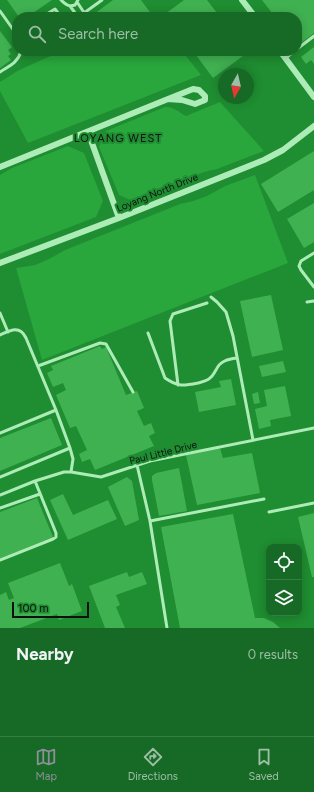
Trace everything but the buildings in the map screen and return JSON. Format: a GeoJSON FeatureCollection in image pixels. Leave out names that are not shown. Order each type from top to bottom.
{"type":"FeatureCollection","features":[{"type":"Feature","properties":{"kind":"street"},"geometry":{"type":"LineString","coordinates":[[242,0],[251,12]]}},
{"type":"Feature","properties":{"kind":"street"},"geometry":{"type":"LineString","coordinates":[[286,58],[314,97]]}},
{"type":"Feature","properties":{"kind":"street"},"geometry":{"type":"LineString","coordinates":[[0,167],[88,132],[168,99],[193,89],[199,90],[205,96],[205,100],[195,104],[182,100],[168,99]]}},
{"type":"Feature","properties":{"kind":"street","name":"Loyang North Drive"},"geometry":{"type":"LineString","coordinates":[[0,263],[119,218],[264,160],[283,150],[314,126]]}},
{"type":"Feature","properties":{"kind":"street"},"geometry":{"type":"LineString","coordinates":[[88,132],[119,218]]}},
{"type":"Feature","properties":{"kind":"lane"},"geometry":{"type":"LineString","coordinates":[[61,0],[70,6],[74,12]]}},
{"type":"Feature","properties":{"kind":"lane"},"geometry":{"type":"LineString","coordinates":[[85,12],[102,0]]}},
{"type":"Feature","properties":{"kind":"lane"},"geometry":{"type":"LineString","coordinates":[[70,6],[76,5],[78,1],[84,12]]}},
{"type":"Feature","properties":{"kind":"lane"},"geometry":{"type":"LineString","coordinates":[[0,11],[12,28]]}},
{"type":"Feature","properties":{"kind":"lane"},"geometry":{"type":"LineString","coordinates":[[302,45],[314,36]]}},
{"type":"Feature","properties":{"kind":"lane"},"geometry":{"type":"LineString","coordinates":[[0,72],[15,62],[19,56]]}},
{"type":"Feature","properties":{"kind":"lane"},"geometry":{"type":"LineString","coordinates":[[314,253],[301,261],[299,266],[300,270],[314,287]]}},
{"type":"Feature","properties":{"kind":"lane"},"geometry":{"type":"LineString","coordinates":[[211,297],[226,312],[233,336],[253,440]]}},
{"type":"Feature","properties":{"kind":"lane"},"geometry":{"type":"LineString","coordinates":[[307,302],[314,301]]}},
{"type":"Feature","properties":{"kind":"lane"},"geometry":{"type":"LineString","coordinates":[[178,385],[170,321],[173,314],[207,303]]}},
{"type":"Feature","properties":{"kind":"lane"},"geometry":{"type":"LineString","coordinates":[[0,313],[8,332]]}},
{"type":"Feature","properties":{"kind":"lane"},"geometry":{"type":"LineString","coordinates":[[0,335],[12,330],[22,332],[25,335],[70,448],[73,458],[71,472]]}},
{"type":"Feature","properties":{"kind":"lane"},"geometry":{"type":"LineString","coordinates":[[148,332],[165,378],[178,385],[186,386],[206,380],[213,374],[221,363],[237,358]]}},
{"type":"Feature","properties":{"kind":"lane"},"geometry":{"type":"LineString","coordinates":[[38,366],[100,343],[106,344],[133,392]]}},
{"type":"Feature","properties":{"kind":"lane"},"geometry":{"type":"LineString","coordinates":[[0,433],[56,410]]}},
{"type":"Feature","properties":{"kind":"lane","name":"Paul Little Drive"},"geometry":{"type":"LineString","coordinates":[[0,495],[64,472],[101,477],[150,461],[176,455],[314,428]]}},
{"type":"Feature","properties":{"kind":"lane"},"geometry":{"type":"LineString","coordinates":[[0,477],[70,448]]}},
{"type":"Feature","properties":{"kind":"lane"},"geometry":{"type":"LineString","coordinates":[[137,465],[150,521],[167,628]]}},
{"type":"Feature","properties":{"kind":"lane"},"geometry":{"type":"LineString","coordinates":[[0,560],[56,537],[56,533],[35,482]]}},
{"type":"Feature","properties":{"kind":"lane"},"geometry":{"type":"LineString","coordinates":[[0,508],[40,494]]}},
{"type":"Feature","properties":{"kind":"lane"},"geometry":{"type":"LineString","coordinates":[[150,521],[264,499]]}},
{"type":"Feature","properties":{"kind":"lane"},"geometry":{"type":"LineString","coordinates":[[269,512],[314,503]]}},
{"type":"Feature","properties":{"kind":"green space"},"geometry":{"type":"Polygon","coordinates":[[[51,56],[186,56],[201,75],[28,143],[0,91],[0,82],[19,70],[51,56]]]}},
{"type":"Feature","properties":{"kind":"green space"},"geometry":{"type":"Polygon","coordinates":[[[218,103],[222,104],[264,151],[217,169],[204,172],[135,202],[119,195],[99,147],[106,131],[165,107],[173,108],[186,116],[218,103]]]}},
{"type":"Feature","properties":{"kind":"green space"},"geometry":{"type":"Polygon","coordinates":[[[68,146],[84,153],[103,201],[96,217],[0,254],[0,175],[12,168],[68,146]]]}},
{"type":"Feature","properties":{"kind":"green space"},"geometry":{"type":"Polygon","coordinates":[[[255,175],[288,263],[42,360],[16,268],[35,265],[65,250],[180,204],[207,196],[225,186],[255,175]]]}},
{"type":"Feature","properties":{"kind":"district","name":"LOYANG WEST"},"geometry":{"type":"Point","coordinates":[118,138]}}]}
